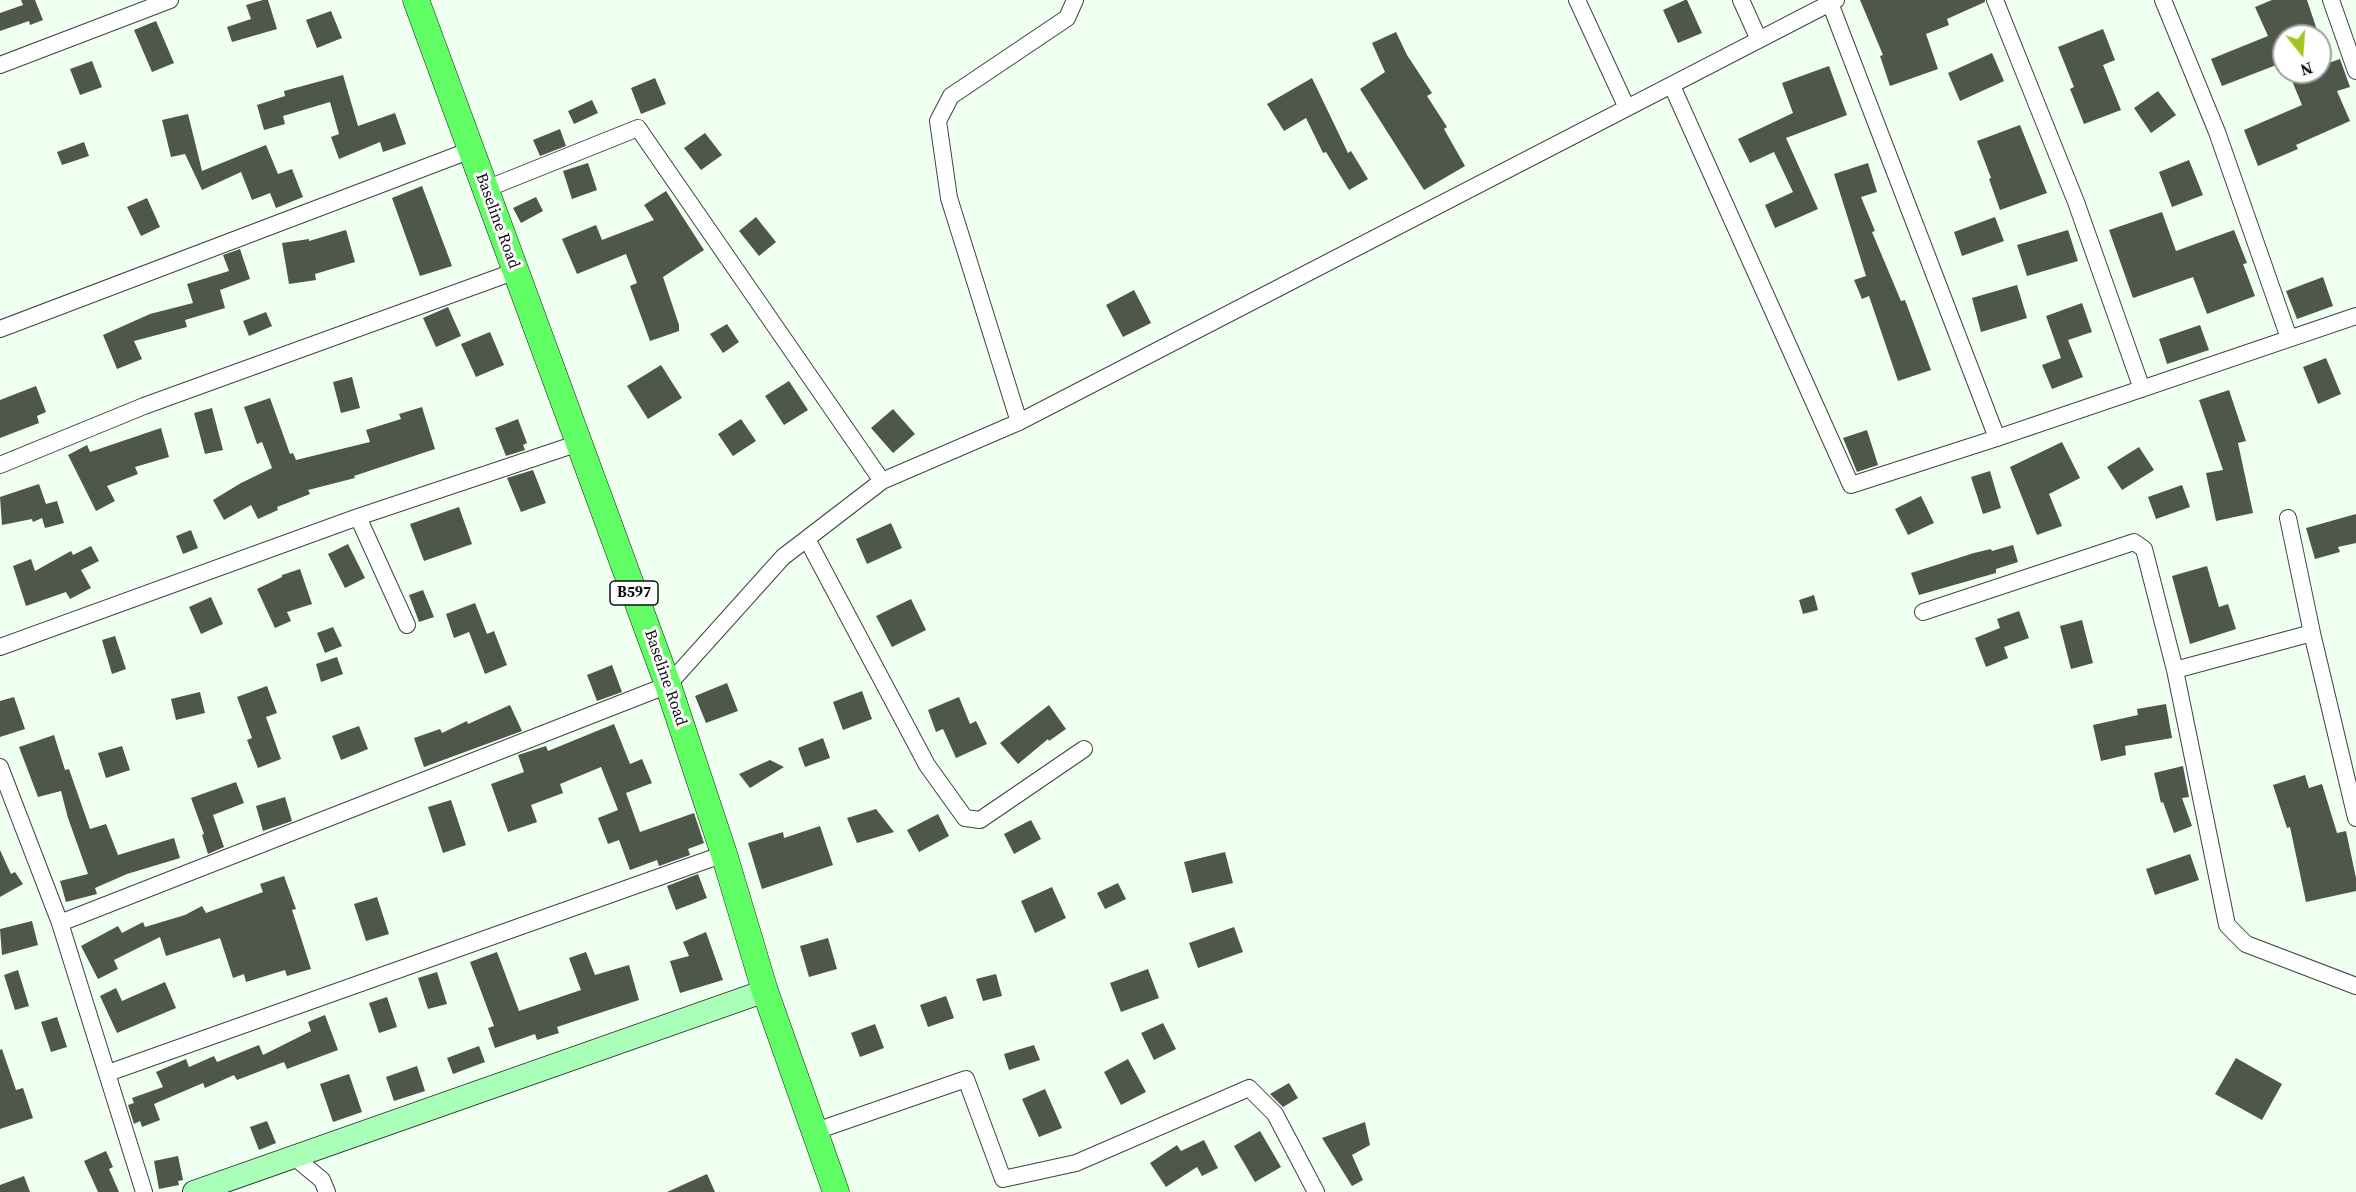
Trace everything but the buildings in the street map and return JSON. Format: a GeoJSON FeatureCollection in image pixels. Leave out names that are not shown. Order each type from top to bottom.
{"type":"FeatureCollection","features":[{"type":"Feature","properties":{"kind":"main road","name":"Baseline Road"},"geometry":{"type":"LineString","coordinates":[[416,0],[668,685],[724,854],[765,991],[832,1191]]}},
{"type":"Feature","properties":{"kind":"street"},"geometry":{"type":"LineString","coordinates":[[0,65],[170,0]]}},
{"type":"Feature","properties":{"kind":"street"},"geometry":{"type":"LineString","coordinates":[[1019,422],[949,198],[938,121],[951,96],[1067,18],[1076,0]]}},
{"type":"Feature","properties":{"kind":"street"},"geometry":{"type":"LineString","coordinates":[[1577,0],[1627,108]]}},
{"type":"Feature","properties":{"kind":"street"},"geometry":{"type":"LineString","coordinates":[[1741,0],[1760,40]]}},
{"type":"Feature","properties":{"kind":"street"},"geometry":{"type":"LineString","coordinates":[[1995,0],[2076,202],[2142,389]]}},
{"type":"Feature","properties":{"kind":"street"},"geometry":{"type":"LineString","coordinates":[[2163,0],[2217,132],[2289,338]]}},
{"type":"Feature","properties":{"kind":"street"},"geometry":{"type":"LineString","coordinates":[[2331,0],[2356,71]]}},
{"type":"Feature","properties":{"kind":"street"},"geometry":{"type":"LineString","coordinates":[[60,923],[668,685],[783,557],[882,481],[1019,422],[1833,2],[1997,438]]}},
{"type":"Feature","properties":{"kind":"street"},"geometry":{"type":"LineString","coordinates":[[1672,86],[1851,485],[2356,316]]}},
{"type":"Feature","properties":{"kind":"street"},"geometry":{"type":"LineString","coordinates":[[486,189],[638,128],[882,481]]}},
{"type":"Feature","properties":{"kind":"street"},"geometry":{"type":"LineString","coordinates":[[0,328],[471,150]]}},
{"type":"Feature","properties":{"kind":"street"},"geometry":{"type":"LineString","coordinates":[[0,465],[144,406],[516,271]]}},
{"type":"Feature","properties":{"kind":"street"},"geometry":{"type":"LineString","coordinates":[[0,647],[358,517],[579,444]]}},
{"type":"Feature","properties":{"kind":"street"},"geometry":{"type":"LineString","coordinates":[[358,517],[407,625]]}},
{"type":"Feature","properties":{"kind":"street"},"geometry":{"type":"LineString","coordinates":[[2288,518],[2312,633],[2356,818]]}},
{"type":"Feature","properties":{"kind":"street"},"geometry":{"type":"LineString","coordinates":[[807,538],[927,765],[965,818],[980,820],[1083,749]]}},
{"type":"Feature","properties":{"kind":"street"},"geometry":{"type":"LineString","coordinates":[[1923,612],[2134,542],[2144,549],[2175,670],[2227,925],[2246,944],[2356,986]]}},
{"type":"Feature","properties":{"kind":"street"},"geometry":{"type":"LineString","coordinates":[[2175,670],[2312,633]]}},
{"type":"Feature","properties":{"kind":"street"},"geometry":{"type":"LineString","coordinates":[[0,767],[60,923],[144,1192]]}},
{"type":"Feature","properties":{"kind":"street"},"geometry":{"type":"LineString","coordinates":[[108,1073],[724,854]]}},
{"type":"Feature","properties":{"kind":"street"},"geometry":{"type":"LineString","coordinates":[[194,1192],[765,991]]}},
{"type":"Feature","properties":{"kind":"street"},"geometry":{"type":"LineString","coordinates":[[813,1132],[966,1079],[1004,1179],[1076,1163],[1249,1088],[1275,1114],[1316,1192]]}},
{"type":"Feature","properties":{"kind":"street"},"geometry":{"type":"LineString","coordinates":[[293,1156],[322,1180],[327,1192]]}}]}
